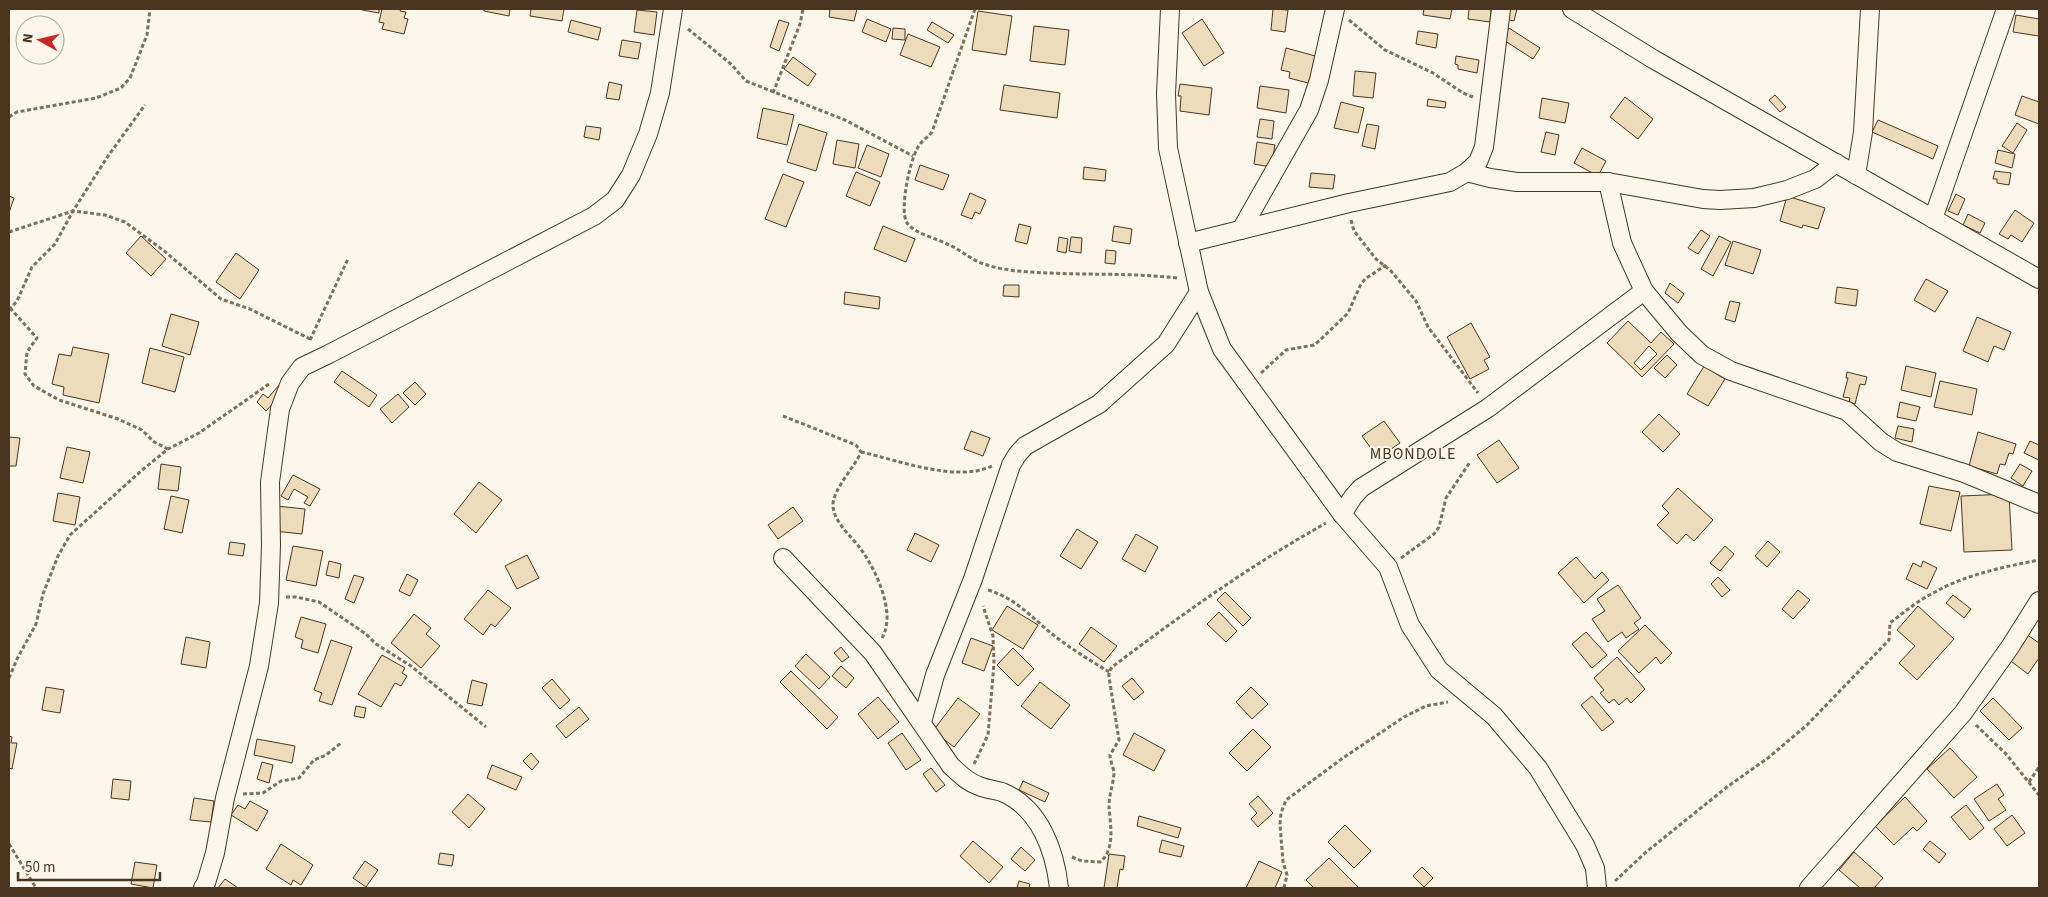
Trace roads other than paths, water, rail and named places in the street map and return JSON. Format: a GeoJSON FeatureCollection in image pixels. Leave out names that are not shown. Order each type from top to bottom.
{"type":"FeatureCollection","features":[{"type":"Feature","properties":{"kind":"street"},"geometry":{"type":"LineString","coordinates":[[1170,9],[1166,94],[1168,148],[1198,286],[1222,349],[1342,514],[1388,567],[1415,632],[1439,670],[1494,716],[1538,768],[1585,845],[1602,887]]}},
{"type":"Feature","properties":{"kind":"street"},"geometry":{"type":"LineString","coordinates":[[1188,243],[1349,203],[1450,182],[1468,172],[1478,162],[1484,147],[1502,9]]}},
{"type":"Feature","properties":{"kind":"street"},"geometry":{"type":"LineString","coordinates":[[1572,9],[1653,59],[2039,279]]}},
{"type":"Feature","properties":{"kind":"street"},"geometry":{"type":"LineString","coordinates":[[1856,175],[1863,132],[1870,9]]}},
{"type":"Feature","properties":{"kind":"street"},"geometry":{"type":"LineString","coordinates":[[1933,219],[2006,9]]}},
{"type":"Feature","properties":{"kind":"street"},"geometry":{"type":"LineString","coordinates":[[202,888],[206,883],[215,853],[225,798],[259,666],[269,603],[271,545],[270,482],[280,409],[290,383],[300,369],[594,216],[615,200],[631,175],[648,134],[660,93],[672,12]]}},
{"type":"Feature","properties":{"kind":"street"},"geometry":{"type":"LineString","coordinates":[[1241,230],[1309,110],[1339,12]]}},
{"type":"Feature","properties":{"kind":"street"},"geometry":{"type":"LineString","coordinates":[[1468,172],[1517,182],[1608,182],[1702,199],[1720,200],[1754,198],[1787,190],[1815,179],[1836,163]]}},
{"type":"Feature","properties":{"kind":"street"},"geometry":{"type":"LineString","coordinates":[[1608,182],[1622,243],[1644,291],[1679,333],[1702,354],[1731,371],[1847,411],[1881,442],[1897,452],[1964,473],[2039,504]]}},
{"type":"Feature","properties":{"kind":"street"},"geometry":{"type":"LineString","coordinates":[[922,722],[935,675],[975,582],[1011,465],[1017,455],[1025,446],[1099,404],[1166,344],[1198,286]]}},
{"type":"Feature","properties":{"kind":"street"},"geometry":{"type":"LineString","coordinates":[[1342,514],[1352,497],[1361,488],[1488,408],[1644,291]]}},
{"type":"Feature","properties":{"kind":"street"},"geometry":{"type":"LineString","coordinates":[[783,558],[873,653],[951,766],[965,780],[1002,793],[1019,803],[1032,816],[1053,851],[1059,888]]}},
{"type":"Feature","properties":{"kind":"street"},"geometry":{"type":"LineString","coordinates":[[1809,888],[1963,713],[2010,647],[2039,601]]}},
{"type":"Feature","properties":{"kind":"district","name":"MBONDOLE"},"geometry":{"type":"Point","coordinates":[1413,454]}}]}
